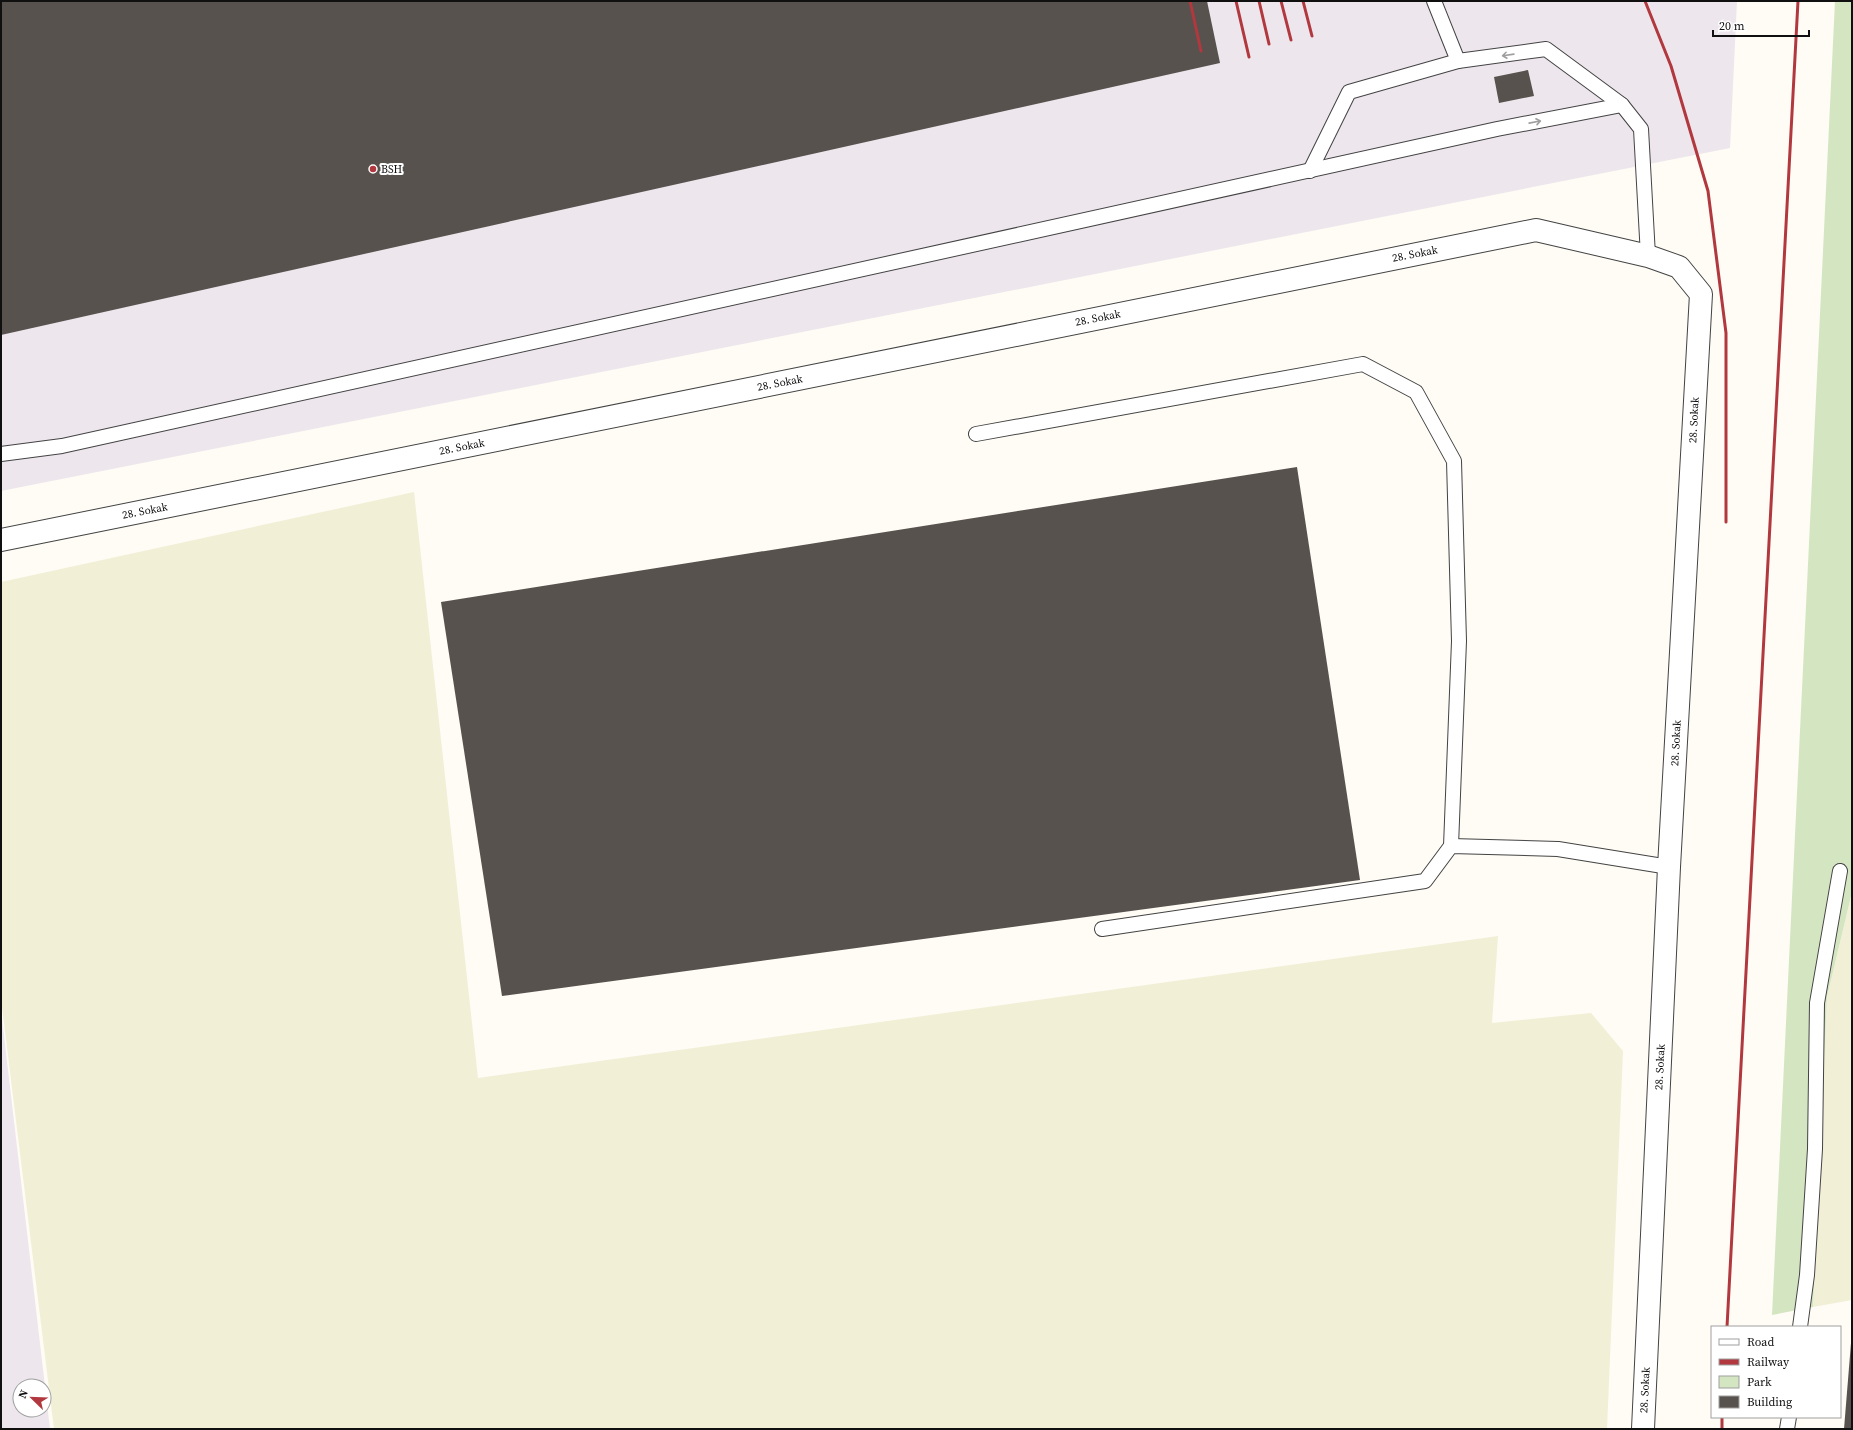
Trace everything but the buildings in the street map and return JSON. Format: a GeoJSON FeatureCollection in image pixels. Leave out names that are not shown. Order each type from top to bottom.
{"type":"FeatureCollection","features":[{"type":"Feature","properties":{"kind":"street","name":"28. Sokak"},"geometry":{"type":"LineString","coordinates":[[1,540],[1536,230],[1648,256],[1679,267],[1701,294],[1669,867],[1643,1429]]}},
{"type":"Feature","properties":{"kind":"lane"},"geometry":{"type":"LineString","coordinates":[[1434,1],[1458,61]]}},
{"type":"Feature","properties":{"kind":"lane"},"geometry":{"type":"LineString","coordinates":[[1310,170],[1349,92],[1458,61],[1546,49],[1622,105],[1641,129],[1648,256]]}},
{"type":"Feature","properties":{"kind":"lane"},"geometry":{"type":"LineString","coordinates":[[1,454],[62,446],[1497,129],[1622,105]]}},
{"type":"Feature","properties":{"kind":"lane"},"geometry":{"type":"LineString","coordinates":[[976,434],[1362,364],[1416,392],[1454,461],[1459,641],[1452,846],[1425,881],[1102,929]]}},
{"type":"Feature","properties":{"kind":"lane"},"geometry":{"type":"LineString","coordinates":[[1452,846],[1558,849],[1669,867]]}},
{"type":"Feature","properties":{"kind":"lane"},"geometry":{"type":"LineString","coordinates":[[1800,1326],[1807,1275],[1815,1149],[1818,1003],[1840,871]]}},
{"type":"Feature","properties":{"kind":"lane"},"geometry":{"type":"LineString","coordinates":[[1787,1429],[1788,1418]]}},
{"type":"Feature","properties":{"kind":"shaded area"},"geometry":{"type":"Polygon","coordinates":[[[1,1],[1737,1],[1730,148],[1,491],[1,1]]]}},
{"type":"Feature","properties":{"kind":"shaded area"},"geometry":{"type":"Polygon","coordinates":[[[414,492],[478,1078],[1498,936],[1492,1023],[1591,1013],[1623,1051],[1607,1429],[54,1429],[52,1413],[52,1378],[48,1378],[1,999],[1,582],[414,492]]]}},
{"type":"Feature","properties":{"kind":"shaded area"},"geometry":{"type":"Polygon","coordinates":[[[1852,892],[1852,1300],[1813,1307],[1827,997],[1852,892]]]}},
{"type":"Feature","properties":{"kind":"shaded area"},"geometry":{"type":"Polygon","coordinates":[[[1,1010],[44,1378],[12,1378],[12,1418],[49,1418],[50,1429],[1,1429],[1,1010]]]}},
{"type":"Feature","properties":{"kind":"green space"},"geometry":{"type":"Polygon","coordinates":[[[1835,1],[1852,1],[1852,892],[1827,997],[1813,1307],[1772,1315],[1835,1]]]}},
{"type":"Feature","properties":{"kind":"railway"},"geometry":{"type":"LineString","coordinates":[[1190,1],[1201,51]]}},
{"type":"Feature","properties":{"kind":"railway"},"geometry":{"type":"LineString","coordinates":[[1236,1],[1249,57]]}},
{"type":"Feature","properties":{"kind":"railway"},"geometry":{"type":"LineString","coordinates":[[1259,1],[1269,44]]}},
{"type":"Feature","properties":{"kind":"railway"},"geometry":{"type":"LineString","coordinates":[[1281,1],[1291,40]]}},
{"type":"Feature","properties":{"kind":"railway"},"geometry":{"type":"LineString","coordinates":[[1303,1],[1312,36]]}},
{"type":"Feature","properties":{"kind":"railway"},"geometry":{"type":"LineString","coordinates":[[1645,1],[1671,66],[1708,191],[1726,333],[1726,522]]}},
{"type":"Feature","properties":{"kind":"railway"},"geometry":{"type":"LineString","coordinates":[[1727,1326],[1798,1]]}},
{"type":"Feature","properties":{"kind":"railway"},"geometry":{"type":"LineString","coordinates":[[1722,1418],[1722,1429]]}},
{"type":"Feature","properties":{"kind":"place","name":"BSH"},"geometry":{"type":"Point","coordinates":[373,169]}}]}
